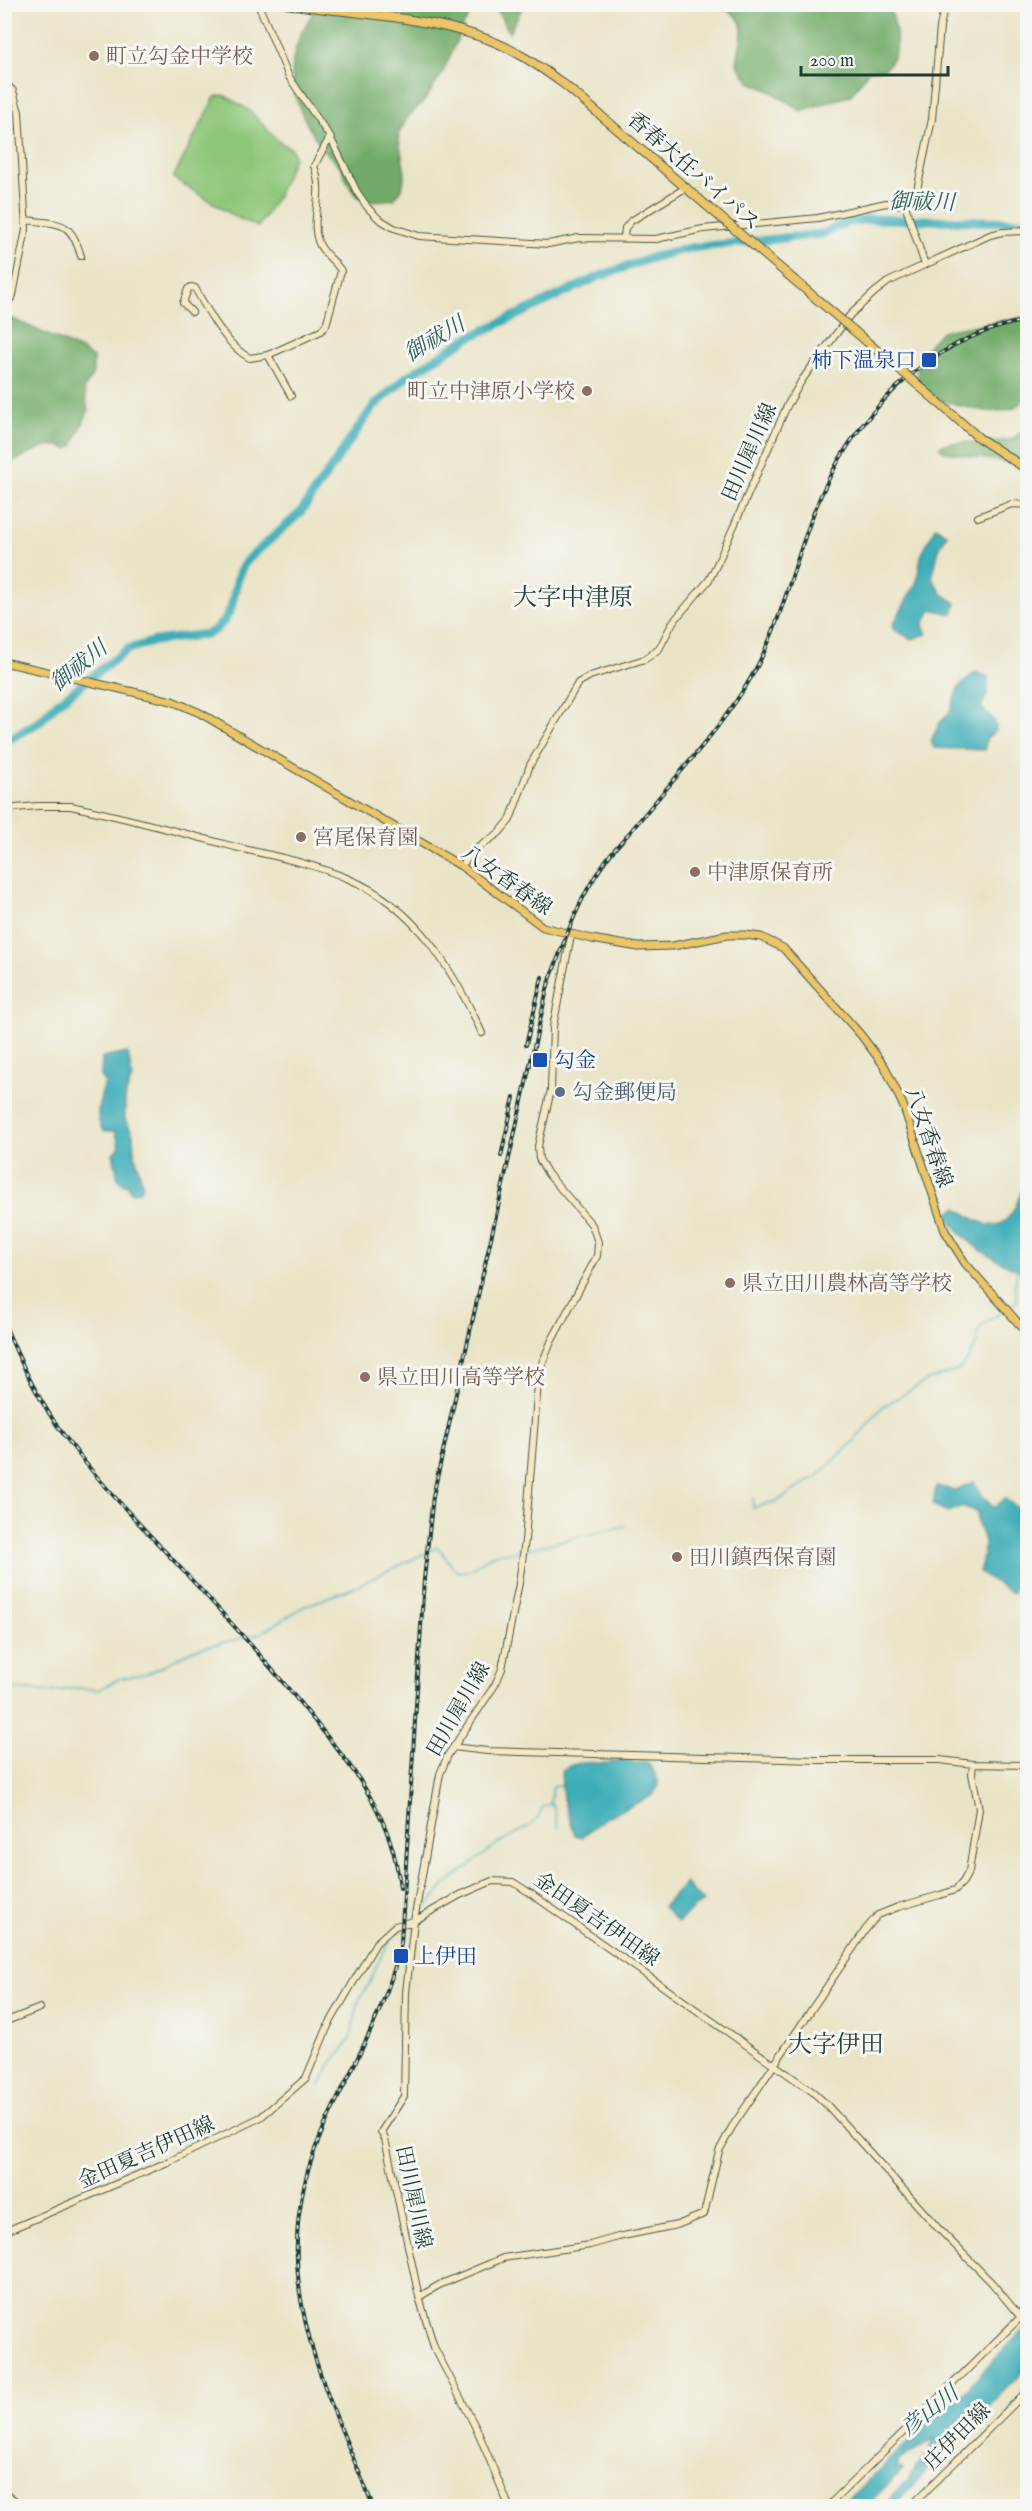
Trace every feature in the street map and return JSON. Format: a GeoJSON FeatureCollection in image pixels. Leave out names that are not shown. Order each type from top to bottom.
{"type":"FeatureCollection","features":[{"type":"Feature","properties":{"kind":"highway","name":"香春大任バイパス"},"geometry":{"type":"LineString","coordinates":[[286,4],[448,28],[501,45],[543,68],[687,187],[980,438],[1028,470]]}},
{"type":"Feature","properties":{"kind":"main road"},"geometry":{"type":"LineString","coordinates":[[258,4],[289,77],[330,137],[357,192],[379,219],[405,233],[419,236],[548,244],[579,238],[656,239],[704,229],[818,218],[875,204],[886,203],[905,207]]}},
{"type":"Feature","properties":{"kind":"main road"},"geometry":{"type":"LineString","coordinates":[[905,207],[917,190],[932,119],[940,27],[945,4]]}},
{"type":"Feature","properties":{"kind":"main road"},"geometry":{"type":"LineString","coordinates":[[4,81],[13,91],[19,112],[26,220],[26,238],[18,276],[13,295],[4,309]]}},
{"type":"Feature","properties":{"kind":"main road"},"geometry":{"type":"LineString","coordinates":[[192,312],[183,303],[191,287],[195,288],[206,308],[236,350],[250,358],[268,355],[321,331],[328,319],[341,277],[338,266],[324,252],[317,239],[320,188],[314,166],[330,137]]}},
{"type":"Feature","properties":{"kind":"main road"},"geometry":{"type":"LineString","coordinates":[[624,237],[625,228],[631,221],[687,187]]}},
{"type":"Feature","properties":{"kind":"main road"},"geometry":{"type":"LineString","coordinates":[[905,207],[925,265]]}},
{"type":"Feature","properties":{"kind":"main road"},"geometry":{"type":"LineString","coordinates":[[26,220],[67,228],[74,235],[81,256]]}},
{"type":"Feature","properties":{"kind":"main road","name":"田川犀川線"},"geometry":{"type":"LineString","coordinates":[[461,866],[476,849],[499,833],[510,820],[517,807],[530,765],[578,683],[590,676],[651,656],[661,645],[686,604],[709,580],[787,406],[802,380],[850,315],[888,282],[990,235],[1028,231]]}},
{"type":"Feature","properties":{"kind":"main road"},"geometry":{"type":"LineString","coordinates":[[268,355],[291,396]]}},
{"type":"Feature","properties":{"kind":"main road"},"geometry":{"type":"LineString","coordinates":[[978,517],[1016,503],[1028,505]]}},
{"type":"Feature","properties":{"kind":"main road","name":"八女香春線"},"geometry":{"type":"LineString","coordinates":[[4,662],[172,701],[200,713],[461,866],[536,924],[571,935],[621,945],[655,947],[727,935],[746,935],[761,937],[783,948],[861,1035],[885,1067],[903,1105],[945,1231],[965,1263],[1028,1335]]}},
{"type":"Feature","properties":{"kind":"main road"},"geometry":{"type":"LineString","coordinates":[[4,809],[71,806],[313,866],[349,879],[394,907],[430,942],[464,994],[482,1033]]}},
{"type":"Feature","properties":{"kind":"main road","name":"田川犀川線"},"geometry":{"type":"LineString","coordinates":[[509,2506],[478,2432],[434,2347],[419,2297],[385,2139],[381,2132],[404,2096],[406,1993],[414,1922],[440,1774],[453,1747],[495,1685],[502,1669],[525,1540],[539,1371],[551,1342],[594,1263],[598,1248],[597,1236],[592,1225],[543,1168],[538,1152],[550,1097],[554,1027],[571,935]]}},
{"type":"Feature","properties":{"kind":"main road"},"geometry":{"type":"LineString","coordinates":[[453,1747],[818,1760],[940,1760],[973,1764],[1028,1765]]}},
{"type":"Feature","properties":{"kind":"main road"},"geometry":{"type":"LineString","coordinates":[[419,2297],[439,2285],[503,2258],[590,2245],[677,2225],[704,2214],[719,2151],[732,2127],[866,1929],[878,1915],[948,1893],[963,1882],[969,1871],[979,1809],[972,1774],[973,1764]]}},
{"type":"Feature","properties":{"kind":"main road","name":"金田夏吉伊田線"},"geometry":{"type":"LineString","coordinates":[[4,2232],[170,2161],[245,2126],[274,2107],[306,2078],[328,2026],[376,1943],[395,1926],[414,1922],[460,1895],[492,1881],[513,1882],[775,2065],[827,2105],[938,2228],[992,2283],[1027,2325]]}},
{"type":"Feature","properties":{"kind":"main road"},"geometry":{"type":"LineString","coordinates":[[4,2022],[40,2008]]}},
{"type":"Feature","properties":{"kind":"main road"},"geometry":{"type":"LineString","coordinates":[[828,2506],[1028,2310]]}},
{"type":"Feature","properties":{"kind":"main road","name":"庄伊田線"},"geometry":{"type":"LineString","coordinates":[[911,2506],[1028,2390]]}},
{"type":"Feature","properties":{"kind":"main road"},"geometry":{"type":"LineString","coordinates":[[4,2492],[22,2506]]}},
{"type":"Feature","properties":{"kind":"green space"},"geometry":{"type":"Polygon","coordinates":[[[319,5],[480,5],[475,8],[464,24],[442,74],[425,100],[407,118],[398,135],[405,173],[402,189],[394,199],[371,201],[356,195],[350,188],[340,166],[323,149],[300,110],[292,75],[293,58],[298,41],[319,5]]]}},
{"type":"Feature","properties":{"kind":"green space"},"geometry":{"type":"Polygon","coordinates":[[[489,5],[524,5],[509,33],[496,8],[489,5]]]}},
{"type":"Feature","properties":{"kind":"green space"},"geometry":{"type":"Polygon","coordinates":[[[713,5],[889,5],[896,30],[896,46],[891,62],[885,69],[869,70],[851,95],[801,111],[772,92],[750,82],[737,64],[742,34],[739,20],[726,10],[713,5]]]}},
{"type":"Feature","properties":{"kind":"green space"},"geometry":{"type":"Polygon","coordinates":[[[224,95],[250,111],[278,141],[292,149],[294,157],[277,197],[258,227],[236,217],[173,178],[215,97],[224,95]]]}},
{"type":"Feature","properties":{"kind":"green space"},"geometry":{"type":"Polygon","coordinates":[[[4,315],[81,350],[93,358],[93,374],[84,389],[88,411],[73,446],[68,449],[47,446],[18,459],[5,458],[4,315]]]}},
{"type":"Feature","properties":{"kind":"green space"},"geometry":{"type":"Polygon","coordinates":[[[1027,317],[1027,397],[1015,407],[992,411],[972,409],[935,397],[921,386],[917,369],[920,361],[929,345],[942,331],[1027,317]]]}},
{"type":"Feature","properties":{"kind":"green space"},"geometry":{"type":"Polygon","coordinates":[[[1027,428],[1027,466],[946,452],[939,447],[951,443],[1004,441],[1013,438],[1027,428]]]}},
{"type":"Feature","properties":{"kind":"water"},"geometry":{"type":"Polygon","coordinates":[[[935,527],[947,534],[939,549],[932,578],[942,594],[956,603],[953,614],[931,610],[923,625],[927,634],[912,639],[896,631],[893,625],[917,581],[921,556],[935,527]]]}},
{"type":"Feature","properties":{"kind":"water"},"geometry":{"type":"Polygon","coordinates":[[[975,672],[988,677],[987,694],[981,707],[994,720],[996,730],[986,739],[985,750],[934,748],[931,741],[939,724],[950,712],[958,688],[975,672]]]}},
{"type":"Feature","properties":{"kind":"water"},"geometry":{"type":"Polygon","coordinates":[[[128,1053],[132,1077],[125,1097],[125,1119],[133,1134],[134,1151],[143,1186],[140,1191],[131,1192],[127,1184],[123,1184],[118,1179],[113,1153],[120,1147],[115,1131],[104,1131],[100,1126],[98,1114],[105,1082],[101,1077],[102,1058],[128,1053]]]}},
{"type":"Feature","properties":{"kind":"water"},"geometry":{"type":"Polygon","coordinates":[[[1027,1176],[1028,1271],[1026,1273],[981,1251],[962,1235],[947,1215],[956,1208],[985,1224],[997,1225],[1004,1222],[1015,1208],[1027,1176]]]}},
{"type":"Feature","properties":{"kind":"water"},"geometry":{"type":"Polygon","coordinates":[[[974,1482],[982,1496],[994,1508],[1005,1499],[1027,1514],[1023,1536],[1025,1569],[1023,1590],[1016,1588],[1012,1593],[979,1572],[984,1546],[978,1524],[978,1513],[963,1506],[948,1512],[933,1505],[936,1486],[955,1490],[974,1482]]]}},
{"type":"Feature","properties":{"kind":"water"},"geometry":{"type":"Polygon","coordinates":[[[626,1758],[635,1763],[647,1762],[657,1778],[656,1791],[652,1796],[607,1817],[582,1837],[575,1835],[563,1799],[561,1771],[578,1763],[610,1763],[626,1758]]]}},
{"type":"Feature","properties":{"kind":"water"},"geometry":{"type":"Polygon","coordinates":[[[685,1883],[703,1902],[693,1908],[678,1923],[663,1907],[685,1883]]]}},
{"type":"Feature","properties":{"kind":"water"},"geometry":{"type":"Polygon","coordinates":[[[1025,2328],[1027,2331],[1027,2367],[893,2506],[884,2506],[925,2458],[935,2438],[899,2460],[897,2468],[903,2469],[866,2506],[842,2506],[923,2427],[957,2399],[1025,2328]]]}},
{"type":"Feature","properties":{"kind":"waterway","name":"御祓川"},"geometry":{"type":"LineString","coordinates":[[4,742],[39,722],[55,705],[128,649],[155,641],[207,634],[215,630],[225,620],[231,608],[239,573],[246,561],[300,513],[373,407],[405,378],[468,338],[600,276],[654,257],[689,248],[822,234],[848,222],[873,219],[1028,222]]}},
{"type":"Feature","properties":{"kind":"waterway"},"geometry":{"type":"LineString","coordinates":[[1008,1308],[1017,1301],[1015,1286],[1017,1270]]}},
{"type":"Feature","properties":{"kind":"waterway"},"geometry":{"type":"LineString","coordinates":[[753,1498],[753,1508],[779,1500],[819,1475],[857,1438],[882,1407],[928,1380],[963,1367],[977,1343],[977,1333],[982,1325],[1004,1310]]}},
{"type":"Feature","properties":{"kind":"waterway"},"geometry":{"type":"LineString","coordinates":[[527,1549],[625,1526]]}},
{"type":"Feature","properties":{"kind":"waterway"},"geometry":{"type":"LineString","coordinates":[[4,1688],[51,1692],[77,1688],[99,1690],[118,1679],[149,1673],[193,1650],[259,1634],[305,1606],[350,1589],[438,1547],[455,1570],[460,1572],[470,1569],[495,1554],[519,1550]]}},
{"type":"Feature","properties":{"kind":"waterway"},"geometry":{"type":"LineString","coordinates":[[427,1906],[445,1885],[497,1844],[528,1827],[538,1818],[543,1807],[550,1804],[553,1786],[561,1785]]}},
{"type":"Feature","properties":{"kind":"waterway"},"geometry":{"type":"LineString","coordinates":[[550,1804],[553,1805],[558,1827]]}},
{"type":"Feature","properties":{"kind":"waterway"},"geometry":{"type":"LineString","coordinates":[[320,2085],[332,2062],[350,2039],[359,2000],[381,1956],[396,1932],[406,1930]]}},
{"type":"Feature","properties":{"kind":"railway"},"geometry":{"type":"LineString","coordinates":[[373,2506],[334,2412],[305,2320],[298,2274],[298,2227],[306,2178],[324,2127],[378,2014],[401,1943],[424,1579],[433,1496],[548,985],[578,909],[605,861],[718,726],[732,708],[756,668],[784,602],[814,512],[829,478],[848,445],[871,415],[925,364],[957,344],[991,329],[1028,320]]}},
{"type":"Feature","properties":{"kind":"railway"},"geometry":{"type":"LineString","coordinates":[[526,1045],[542,977]]}},
{"type":"Feature","properties":{"kind":"railway"},"geometry":{"type":"LineString","coordinates":[[501,1156],[514,1097]]}},
{"type":"Feature","properties":{"kind":"railway"},"geometry":{"type":"LineString","coordinates":[[4,1323],[21,1362],[48,1412],[83,1460],[260,1655],[341,1754],[380,1815],[396,1862],[400,1888]]}},
{"type":"Feature","properties":{"kind":"place","name":"町立勾金中学校"},"geometry":{"type":"Point","coordinates":[94,56]}},
{"type":"Feature","properties":{"kind":"place","name":"柿下温泉口"},"geometry":{"type":"Point","coordinates":[929,360]}},
{"type":"Feature","properties":{"kind":"place","name":"町立中津原小学校"},"geometry":{"type":"Point","coordinates":[587,391]}},
{"type":"Feature","properties":{"kind":"place","name":"宮尾保育園"},"geometry":{"type":"Point","coordinates":[301,837]}},
{"type":"Feature","properties":{"kind":"place","name":"中津原保育所"},"geometry":{"type":"Point","coordinates":[695,872]}},
{"type":"Feature","properties":{"kind":"place","name":"勾金"},"geometry":{"type":"Point","coordinates":[540,1060]}},
{"type":"Feature","properties":{"kind":"place","name":"勾金郵便局"},"geometry":{"type":"Point","coordinates":[560,1092]}},
{"type":"Feature","properties":{"kind":"place","name":"県立田川農林高等学校"},"geometry":{"type":"Point","coordinates":[730,1283]}},
{"type":"Feature","properties":{"kind":"place","name":"県立田川高等学校"},"geometry":{"type":"Point","coordinates":[365,1377]}},
{"type":"Feature","properties":{"kind":"place","name":"田川鎮西保育園"},"geometry":{"type":"Point","coordinates":[677,1557]}},
{"type":"Feature","properties":{"kind":"place","name":"上伊田"},"geometry":{"type":"Point","coordinates":[401,1956]}},
{"type":"Feature","properties":{"kind":"district","name":"大字中津原"},"geometry":{"type":"Point","coordinates":[573,597]}},
{"type":"Feature","properties":{"kind":"district","name":"大字伊田"},"geometry":{"type":"Point","coordinates":[836,2044]}},
{"type":"Feature","properties":{"kind":"water label","name":"彦山川"},"geometry":{"type":"Point","coordinates":[929,2410]}}]}
